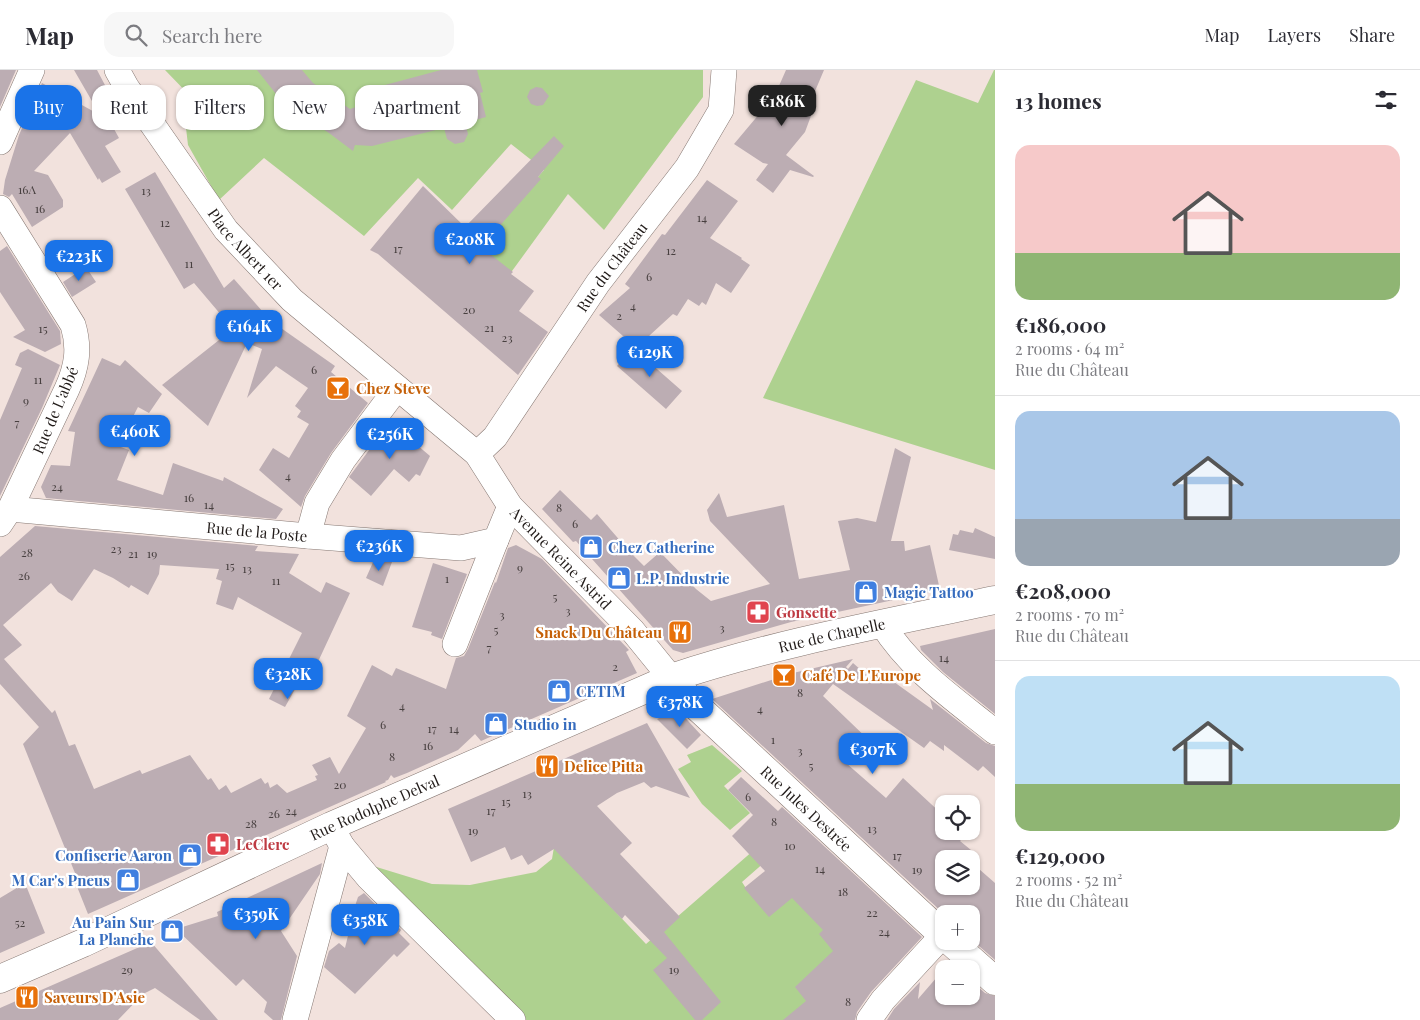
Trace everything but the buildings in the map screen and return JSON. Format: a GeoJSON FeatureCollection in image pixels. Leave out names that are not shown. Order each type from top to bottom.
{"type":"FeatureCollection","features":[{"type":"Feature","properties":{"kind":"main road","name":"Rue de Chapelle"},"geometry":{"type":"LineString","coordinates":[[671,678],[711,665],[796,643],[995,600]]}},
{"type":"Feature","properties":{"kind":"main road","name":"Rue Rodolphe Delval"},"geometry":{"type":"LineString","coordinates":[[0,979],[337,836],[671,678]]}},
{"type":"Feature","properties":{"kind":"main road","name":"Rue Jules Destrée"},"geometry":{"type":"LineString","coordinates":[[671,678],[692,702],[935,928]]}},
{"type":"Feature","properties":{"kind":"main road","name":"Rue Jules Destrée"},"geometry":{"type":"LineString","coordinates":[[960,950],[995,981]]}},
{"type":"Feature","properties":{"kind":"street"},"geometry":{"type":"LineString","coordinates":[[0,142],[32,70]]}},
{"type":"Feature","properties":{"kind":"street","name":"Place Albert 1er"},"geometry":{"type":"LineString","coordinates":[[117,70],[127,88],[226,230],[292,300],[477,454]]}},
{"type":"Feature","properties":{"kind":"street","name":"Rue du Château"},"geometry":{"type":"LineString","coordinates":[[477,454],[496,437],[598,283],[687,168],[721,110],[724,70]]}},
{"type":"Feature","properties":{"kind":"street","name":"Rue de L'abbé"},"geometry":{"type":"LineString","coordinates":[[0,208],[73,325],[77,337],[78,351],[75,371],[68,389],[5,516]]}},
{"type":"Feature","properties":{"kind":"street"},"geometry":{"type":"LineString","coordinates":[[308,536],[317,503],[344,460],[397,388]]}},
{"type":"Feature","properties":{"kind":"street","name":"Avenue Reine Astrid"},"geometry":{"type":"LineString","coordinates":[[477,454],[510,506],[632,630],[671,678]]}},
{"type":"Feature","properties":{"kind":"street"},"geometry":{"type":"LineString","coordinates":[[455,644],[510,506]]}},
{"type":"Feature","properties":{"kind":"street","name":"Rue de la Poste"},"geometry":{"type":"LineString","coordinates":[[5,516],[461,548],[496,540]]}},
{"type":"Feature","properties":{"kind":"street"},"geometry":{"type":"LineString","coordinates":[[882,624],[890,638],[919,671],[995,732]]}},
{"type":"Feature","properties":{"kind":"street"},"geometry":{"type":"LineString","coordinates":[[295,1020],[337,836]]}},
{"type":"Feature","properties":{"kind":"street"},"geometry":{"type":"LineString","coordinates":[[337,836],[368,877],[513,1020]]}},
{"type":"Feature","properties":{"kind":"street"},"geometry":{"type":"LineString","coordinates":[[869,1020],[882,1000],[935,947]]}},
{"type":"Feature","properties":{"kind":"green space"},"geometry":{"type":"Polygon","coordinates":[[[165,70],[703,70],[703,97],[604,230],[568,194],[507,278],[475,249],[544,170],[511,144],[452,210],[418,178],[364,236],[264,158],[219,200],[188,145],[186,130],[264,130],[264,85],[180,85],[165,70]]]}},
{"type":"Feature","properties":{"kind":"green space"},"geometry":{"type":"Polygon","coordinates":[[[994,70],[995,470],[763,398],[916,80],[978,103],[994,70]]]}},
{"type":"Feature","properties":{"kind":"green space"},"geometry":{"type":"Polygon","coordinates":[[[712,745],[742,771],[724,786],[750,813],[730,830],[702,804],[678,769],[691,762],[687,755],[712,745]]]}},
{"type":"Feature","properties":{"kind":"green space"},"geometry":{"type":"Polygon","coordinates":[[[762,843],[773,855],[742,882],[749,893],[789,893],[852,926],[804,1020],[525,1020],[370,865],[432,884],[470,885],[536,872],[552,859],[554,847],[646,944],[762,843]]]}},
{"type":"Feature","properties":{"kind":"place","name":"Chez Steve"},"geometry":{"type":"Point","coordinates":[338,388]}},
{"type":"Feature","properties":{"kind":"place","name":"Chez Catherine"},"geometry":{"type":"Point","coordinates":[591,547]}},
{"type":"Feature","properties":{"kind":"place","name":"L.P. Industrie"},"geometry":{"type":"Point","coordinates":[619,578]}},
{"type":"Feature","properties":{"kind":"place","name":"Magic Tattoo"},"geometry":{"type":"Point","coordinates":[866,592]}},
{"type":"Feature","properties":{"kind":"place","name":"Gonsette"},"geometry":{"type":"Point","coordinates":[758,612]}},
{"type":"Feature","properties":{"kind":"place","name":"Snack Du Château"},"geometry":{"type":"Point","coordinates":[680,632]}},
{"type":"Feature","properties":{"kind":"place","name":"Café De L'Europe"},"geometry":{"type":"Point","coordinates":[784,675]}},
{"type":"Feature","properties":{"kind":"place","name":"CETIM"},"geometry":{"type":"Point","coordinates":[559,691]}},
{"type":"Feature","properties":{"kind":"place","name":"Studio in"},"geometry":{"type":"Point","coordinates":[496,724]}},
{"type":"Feature","properties":{"kind":"place","name":"Delice Pitta"},"geometry":{"type":"Point","coordinates":[547,766]}},
{"type":"Feature","properties":{"kind":"place","name":"LeClerc"},"geometry":{"type":"Point","coordinates":[218,844]}},
{"type":"Feature","properties":{"kind":"place","name":"Confiserie Aaron"},"geometry":{"type":"Point","coordinates":[190,855]}},
{"type":"Feature","properties":{"kind":"place","name":"M Car's Pneus"},"geometry":{"type":"Point","coordinates":[128,880]}},
{"type":"Feature","properties":{"kind":"place","name":"Au Pain Sur La Planche"},"geometry":{"type":"Point","coordinates":[172,931]}},
{"type":"Feature","properties":{"kind":"place","name":"Saveurs D'Asie"},"geometry":{"type":"Point","coordinates":[27,997]}}]}
